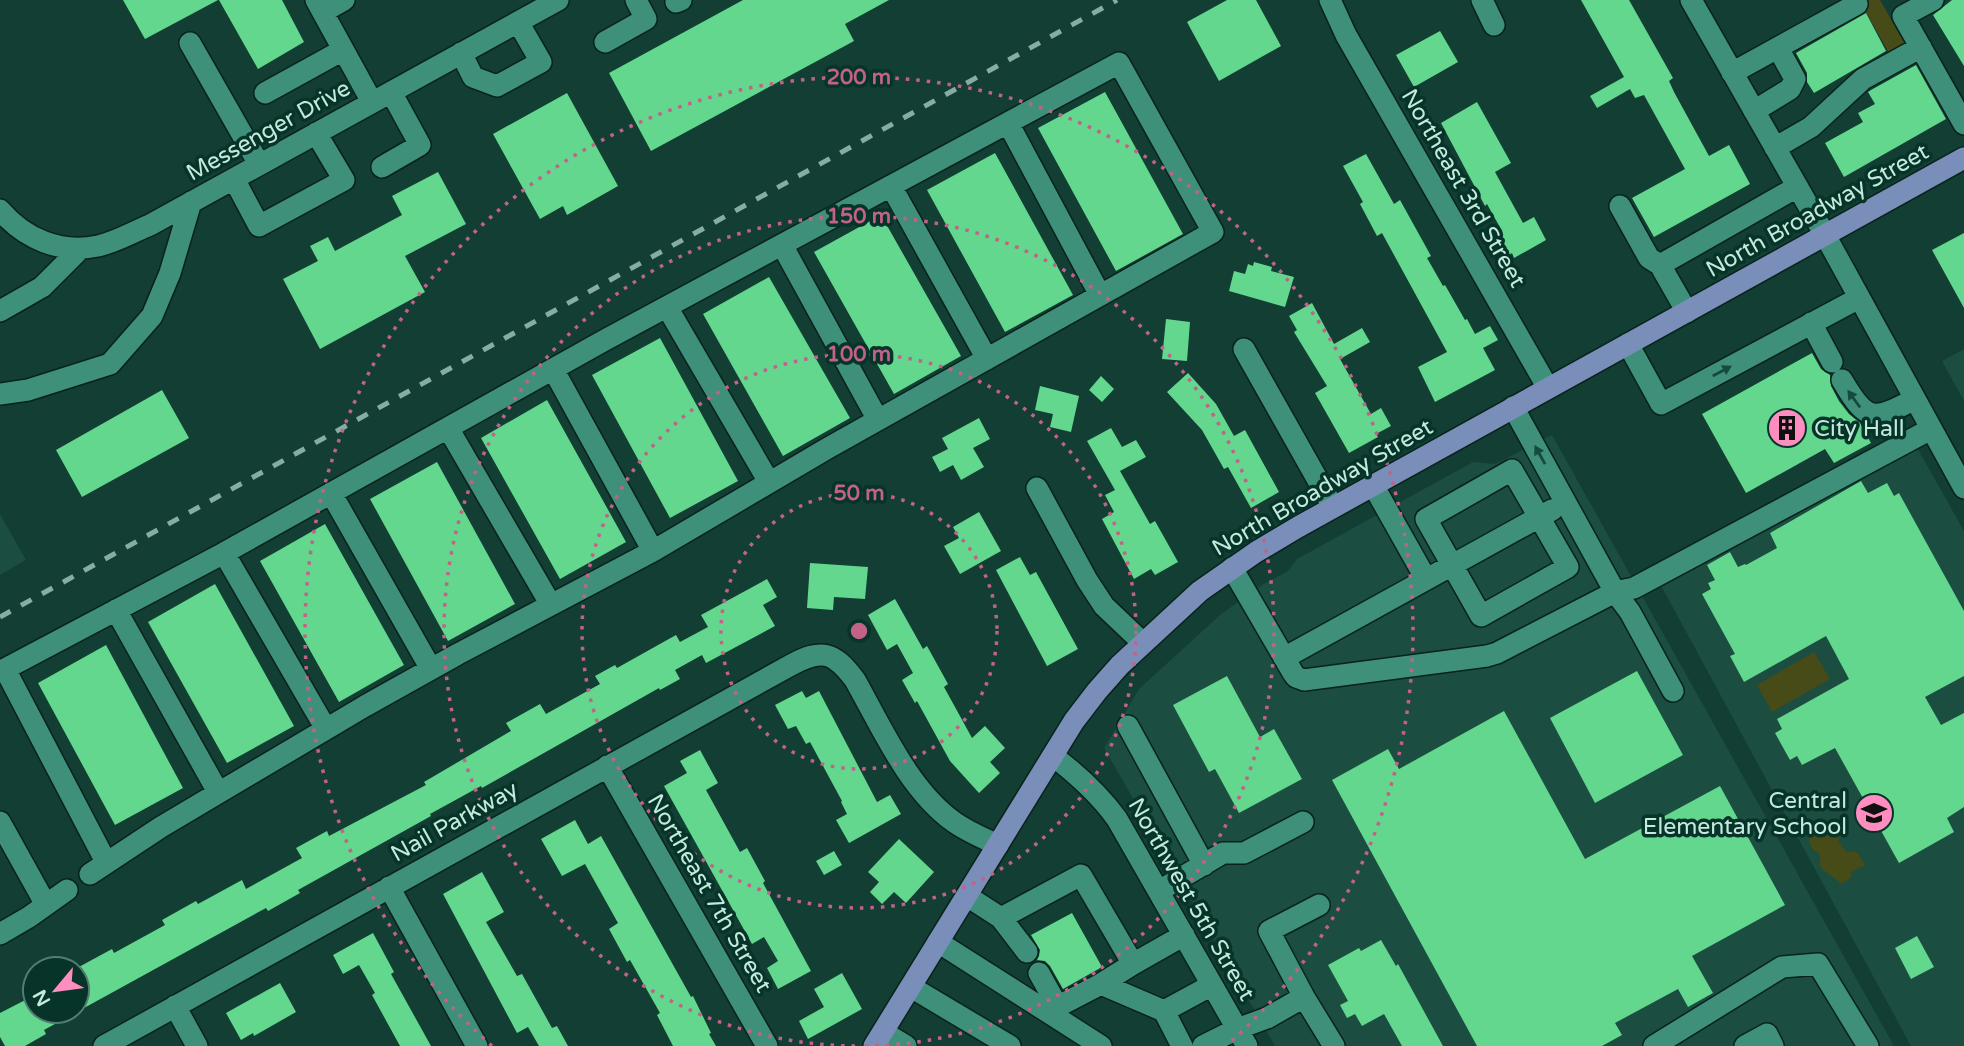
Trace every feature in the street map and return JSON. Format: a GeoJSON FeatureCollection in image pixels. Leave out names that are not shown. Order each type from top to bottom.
{"type":"FeatureCollection","features":[{"type":"Feature","properties":{"kind":"main road","name":"North Broadway Street"},"geometry":{"type":"LineString","coordinates":[[879,1039],[1074,721],[1120,665],[1200,591],[1256,552],[1333,507],[1964,158]]}},
{"type":"Feature","properties":{"kind":"street"},"geometry":{"type":"LineString","coordinates":[[344,0],[320,6],[372,102]]}},
{"type":"Feature","properties":{"kind":"street","name":"Messenger Drive"},"geometry":{"type":"LineString","coordinates":[[0,210],[17,228],[46,244],[80,249],[101,246],[150,225],[391,92],[461,53],[520,13],[558,0]]}},
{"type":"Feature","properties":{"kind":"street"},"geometry":{"type":"LineString","coordinates":[[605,42],[646,19],[636,0]]}},
{"type":"Feature","properties":{"kind":"street"},"geometry":{"type":"LineString","coordinates":[[1482,0],[1494,25]]}},
{"type":"Feature","properties":{"kind":"street"},"geometry":{"type":"LineString","coordinates":[[1691,0],[1825,235],[1964,488]]}},
{"type":"Feature","properties":{"kind":"street"},"geometry":{"type":"LineString","coordinates":[[1933,0],[1903,16],[1961,111]]}},
{"type":"Feature","properties":{"kind":"street"},"geometry":{"type":"LineString","coordinates":[[1732,73],[1857,4]]}},
{"type":"Feature","properties":{"kind":"street","name":"Northeast 3rd Street"},"geometry":{"type":"LineString","coordinates":[[1333,6],[1548,388]]}},
{"type":"Feature","properties":{"kind":"street"},"geometry":{"type":"LineString","coordinates":[[461,53],[473,77],[496,86],[541,62],[520,13]]}},
{"type":"Feature","properties":{"kind":"street"},"geometry":{"type":"LineString","coordinates":[[190,43],[259,164]]}},
{"type":"Feature","properties":{"kind":"street"},"geometry":{"type":"LineString","coordinates":[[1775,148],[1811,127],[1863,79],[1921,47]]}},
{"type":"Feature","properties":{"kind":"street"},"geometry":{"type":"LineString","coordinates":[[1755,111],[1790,89],[1795,79],[1778,48]]}},
{"type":"Feature","properties":{"kind":"street"},"geometry":{"type":"LineString","coordinates":[[265,93],[343,50]]}},
{"type":"Feature","properties":{"kind":"street"},"geometry":{"type":"LineString","coordinates":[[1119,63],[1213,232],[769,482],[653,551],[431,669],[218,792],[98,868],[5,669],[224,553],[554,369],[891,186],[1119,63]]}},
{"type":"Feature","properties":{"kind":"street"},"geometry":{"type":"LineString","coordinates":[[382,167],[420,145],[391,92]]}},
{"type":"Feature","properties":{"kind":"street"},"geometry":{"type":"LineString","coordinates":[[1008,123],[1100,295]]}},
{"type":"Feature","properties":{"kind":"street"},"geometry":{"type":"LineString","coordinates":[[234,179],[259,226],[344,180],[316,133]]}},
{"type":"Feature","properties":{"kind":"street"},"geometry":{"type":"LineString","coordinates":[[891,186],[987,359]]}},
{"type":"Feature","properties":{"kind":"street"},"geometry":{"type":"LineString","coordinates":[[1660,265],[1797,187]]}},
{"type":"Feature","properties":{"kind":"street"},"geometry":{"type":"LineString","coordinates":[[0,394],[28,390],[110,363],[152,316],[170,273],[191,202]]}},
{"type":"Feature","properties":{"kind":"street"},"geometry":{"type":"LineString","coordinates":[[1620,206],[1649,258],[1660,265],[1687,312]]}},
{"type":"Feature","properties":{"kind":"street"},"geometry":{"type":"LineString","coordinates":[[782,245],[878,420]]}},
{"type":"Feature","properties":{"kind":"street"},"geometry":{"type":"LineString","coordinates":[[0,311],[42,287],[80,249]]}},
{"type":"Feature","properties":{"kind":"street"},"geometry":{"type":"LineString","coordinates":[[1628,344],[1661,404],[1859,298]]}},
{"type":"Feature","properties":{"kind":"street"},"geometry":{"type":"LineString","coordinates":[[667,307],[769,482]]}},
{"type":"Feature","properties":{"kind":"street"},"geometry":{"type":"LineString","coordinates":[[1811,323],[1856,403],[1868,414],[1887,413],[1915,399]]}},
{"type":"Feature","properties":{"kind":"street"},"geometry":{"type":"LineString","coordinates":[[1244,349],[1333,507]]}},
{"type":"Feature","properties":{"kind":"street"},"geometry":{"type":"LineString","coordinates":[[554,369],[653,551]]}},
{"type":"Feature","properties":{"kind":"street"},"geometry":{"type":"LineString","coordinates":[[1513,407],[1615,592],[1630,612],[1654,674],[1673,691]]}},
{"type":"Feature","properties":{"kind":"street"},"geometry":{"type":"LineString","coordinates":[[448,428],[551,605]]}},
{"type":"Feature","properties":{"kind":"street"},"geometry":{"type":"LineString","coordinates":[[1232,568],[1296,677],[1304,680],[1487,656],[1615,592],[1634,589],[1931,429]]}},
{"type":"Feature","properties":{"kind":"street"},"geometry":{"type":"LineString","coordinates":[[1512,470],[1539,517],[1568,567],[1481,617],[1426,519],[1512,470]]}},
{"type":"Feature","properties":{"kind":"street"},"geometry":{"type":"LineString","coordinates":[[1373,485],[1426,579]]}},
{"type":"Feature","properties":{"kind":"street"},"geometry":{"type":"LineString","coordinates":[[1037,488],[1104,606],[1143,643]]}},
{"type":"Feature","properties":{"kind":"street"},"geometry":{"type":"LineString","coordinates":[[331,493],[431,669]]}},
{"type":"Feature","properties":{"kind":"street"},"geometry":{"type":"LineString","coordinates":[[1284,657],[1566,503]]}},
{"type":"Feature","properties":{"kind":"street"},"geometry":{"type":"LineString","coordinates":[[224,553],[326,729]]}},
{"type":"Feature","properties":{"kind":"street"},"geometry":{"type":"LineString","coordinates":[[116,610],[218,792]]}},
{"type":"Feature","properties":{"kind":"street","name":"Nail Parkway"},"geometry":{"type":"LineString","coordinates":[[104,1046],[607,766],[804,658],[816,654],[832,657],[847,668],[907,771],[926,798],[953,822],[998,845]]}},
{"type":"Feature","properties":{"kind":"street"},"geometry":{"type":"LineString","coordinates":[[1128,726],[1204,865]]}},
{"type":"Feature","properties":{"kind":"street","name":"Northwest 5th Street"},"geometry":{"type":"LineString","coordinates":[[1053,756],[1104,800],[1127,834],[1242,1037]]}},
{"type":"Feature","properties":{"kind":"street","name":"Northeast 7th Street"},"geometry":{"type":"LineString","coordinates":[[607,766],[767,1046]]}},
{"type":"Feature","properties":{"kind":"street"},"geometry":{"type":"LineString","coordinates":[[0,822],[46,905]]}},
{"type":"Feature","properties":{"kind":"street"},"geometry":{"type":"LineString","coordinates":[[1159,891],[1223,853],[1244,853],[1303,822]]}},
{"type":"Feature","properties":{"kind":"street"},"geometry":{"type":"LineString","coordinates":[[1002,918],[1081,875],[1133,964]]}},
{"type":"Feature","properties":{"kind":"street"},"geometry":{"type":"LineString","coordinates":[[389,887],[477,1046]]}},
{"type":"Feature","properties":{"kind":"street"},"geometry":{"type":"LineString","coordinates":[[0,934],[67,890]]}},
{"type":"Feature","properties":{"kind":"street"},"geometry":{"type":"LineString","coordinates":[[967,896],[1002,918],[1027,952]]}},
{"type":"Feature","properties":{"kind":"street"},"geometry":{"type":"LineString","coordinates":[[1319,905],[1269,931],[1334,1046]]}},
{"type":"Feature","properties":{"kind":"street"},"geometry":{"type":"LineString","coordinates":[[1053,1009],[1184,935]]}},
{"type":"Feature","properties":{"kind":"street"},"geometry":{"type":"LineString","coordinates":[[938,942],[1053,1009],[1101,1046]]}},
{"type":"Feature","properties":{"kind":"street"},"geometry":{"type":"LineString","coordinates":[[1654,1046],[1782,967],[1818,964],[1868,1046]]}},
{"type":"Feature","properties":{"kind":"street"},"geometry":{"type":"LineString","coordinates":[[1039,973],[1053,1009]]}},
{"type":"Feature","properties":{"kind":"street"},"geometry":{"type":"LineString","coordinates":[[1101,984],[1164,1011],[1182,1046]]}},
{"type":"Feature","properties":{"kind":"street"},"geometry":{"type":"LineString","coordinates":[[1164,1011],[1212,985]]}},
{"type":"Feature","properties":{"kind":"street"},"geometry":{"type":"LineString","coordinates":[[911,987],[1010,1046]]}},
{"type":"Feature","properties":{"kind":"street"},"geometry":{"type":"LineString","coordinates":[[1203,1046],[1242,1037],[1266,1018],[1304,997]]}},
{"type":"Feature","properties":{"kind":"street"},"geometry":{"type":"LineString","coordinates":[[175,1006],[197,1046]]}},
{"type":"Feature","properties":{"kind":"street"},"geometry":{"type":"LineString","coordinates":[[1745,1046],[1767,1034],[1773,1046]]}},
{"type":"Feature","properties":{"kind":"street"},"geometry":{"type":"LineString","coordinates":[[879,1039],[906,1046]]}},
{"type":"Feature","properties":{"kind":"shaded area"},"geometry":{"type":"Polygon","coordinates":[[[1964,349],[1964,401],[1942,361],[1964,349]]]}},
{"type":"Feature","properties":{"kind":"shaded area"},"geometry":{"type":"Polygon","coordinates":[[[1552,435],[1894,1046],[1275,1046],[1104,748],[1139,689],[1220,615],[1262,585],[1288,571],[1297,559],[1473,462],[1495,464],[1552,435]]]}},
{"type":"Feature","properties":{"kind":"shaded area","name":"Central Elementary School"},"geometry":{"type":"Polygon","coordinates":[[[1915,444],[1964,531],[1964,1046],[1911,1046],[1658,580],[1915,444]]]}},
{"type":"Feature","properties":{"kind":"shaded area"},"geometry":{"type":"Polygon","coordinates":[[[0,514],[26,560],[0,575],[0,514]]]}},
{"type":"Feature","properties":{"kind":"green space"},"geometry":{"type":"Polygon","coordinates":[[[1859,0],[1880,0],[1905,44],[1889,53],[1859,0]]]}},
{"type":"Feature","properties":{"kind":"green space"},"geometry":{"type":"Polygon","coordinates":[[[1814,652],[1830,679],[1772,712],[1757,685],[1814,652]]]}},
{"type":"Feature","properties":{"kind":"green space"},"geometry":{"type":"Polygon","coordinates":[[[1831,823],[1841,837],[1838,841],[1847,852],[1858,853],[1865,865],[1851,872],[1851,877],[1842,884],[1821,868],[1819,853],[1814,851],[1809,843],[1810,837],[1831,823]]]}},
{"type":"Feature","properties":{"kind":"building"},"geometry":{"type":"Polygon","coordinates":[[[123,0],[218,0],[145,39],[123,0]]]}},
{"type":"Feature","properties":{"kind":"building"},"geometry":{"type":"Polygon","coordinates":[[[219,0],[282,0],[304,42],[258,69],[219,0]]]}},
{"type":"Feature","properties":{"kind":"building"},"geometry":{"type":"Polygon","coordinates":[[[743,0],[889,0],[845,24],[854,41],[651,151],[609,73],[743,0]]]}},
{"type":"Feature","properties":{"kind":"building"},"geometry":{"type":"Polygon","coordinates":[[[1227,0],[1256,0],[1281,46],[1219,81],[1187,22],[1227,0]]]}},
{"type":"Feature","properties":{"kind":"building"},"geometry":{"type":"Polygon","coordinates":[[[1581,0],[1629,0],[1673,78],[1669,81],[1674,92],[1709,156],[1729,145],[1750,184],[1654,237],[1632,198],[1685,169],[1644,95],[1635,98],[1630,89],[1597,108],[1590,96],[1624,77],[1581,0]]]}},
{"type":"Feature","properties":{"kind":"building"},"geometry":{"type":"Polygon","coordinates":[[[1952,0],[1964,0],[1964,66],[1933,15],[1952,0]]]}},
{"type":"Feature","properties":{"kind":"building"},"geometry":{"type":"Polygon","coordinates":[[[1866,13],[1886,51],[1814,93],[1796,53],[1866,13]]]}},
{"type":"Feature","properties":{"kind":"building"},"geometry":{"type":"Polygon","coordinates":[[[1440,31],[1458,62],[1414,87],[1396,55],[1440,31]]]}},
{"type":"Feature","properties":{"kind":"building"},"geometry":{"type":"Polygon","coordinates":[[[1916,65],[1946,119],[1844,177],[1825,143],[1863,122],[1858,113],[1875,104],[1868,92],[1916,65]]]}},
{"type":"Feature","properties":{"kind":"building"},"geometry":{"type":"Polygon","coordinates":[[[1105,92],[1183,234],[1116,271],[1038,128],[1105,92]]]}},
{"type":"Feature","properties":{"kind":"building"},"geometry":{"type":"Polygon","coordinates":[[[567,93],[618,186],[567,215],[563,206],[540,219],[493,134],[567,93]]]}},
{"type":"Feature","properties":{"kind":"building"},"geometry":{"type":"Polygon","coordinates":[[[1477,102],[1511,163],[1495,172],[1523,223],[1534,217],[1546,240],[1514,258],[1501,242],[1504,241],[1499,232],[1502,231],[1487,204],[1485,206],[1441,123],[1477,102]]]}},
{"type":"Feature","properties":{"kind":"building"},"geometry":{"type":"Polygon","coordinates":[[[995,153],[1073,295],[1005,332],[927,190],[995,153]]]}},
{"type":"Feature","properties":{"kind":"building"},"geometry":{"type":"Polygon","coordinates":[[[1366,154],[1394,204],[1400,200],[1431,256],[1427,258],[1465,320],[1467,319],[1475,334],[1490,326],[1498,340],[1483,348],[1495,370],[1435,402],[1418,367],[1447,352],[1382,233],[1377,236],[1360,204],[1363,202],[1343,166],[1366,154]]]}},
{"type":"Feature","properties":{"kind":"building"},"geometry":{"type":"Polygon","coordinates":[[[438,172],[466,224],[405,256],[425,292],[320,349],[283,279],[318,261],[310,246],[328,237],[335,251],[402,215],[392,196],[438,172]]]}},
{"type":"Feature","properties":{"kind":"building"},"geometry":{"type":"Polygon","coordinates":[[[881,215],[961,356],[894,394],[814,252],[881,215]]]}},
{"type":"Feature","properties":{"kind":"building"},"geometry":{"type":"Polygon","coordinates":[[[1964,233],[1964,308],[1932,250],[1964,233]]]}},
{"type":"Feature","properties":{"kind":"building"},"geometry":{"type":"Polygon","coordinates":[[[1254,262],[1272,267],[1271,271],[1294,277],[1285,307],[1229,291],[1234,271],[1245,274],[1248,264],[1253,266],[1254,262]]]}},
{"type":"Feature","properties":{"kind":"building"},"geometry":{"type":"Polygon","coordinates":[[[769,277],[850,418],[783,456],[703,314],[769,277]]]}},
{"type":"Feature","properties":{"kind":"building"},"geometry":{"type":"Polygon","coordinates":[[[1312,303],[1334,344],[1362,328],[1370,342],[1340,359],[1371,414],[1381,408],[1391,426],[1376,434],[1378,437],[1349,453],[1315,393],[1327,386],[1294,332],[1297,330],[1289,316],[1312,303]]]}},
{"type":"Feature","properties":{"kind":"building"},"geometry":{"type":"Polygon","coordinates":[[[1166,319],[1190,322],[1187,361],[1162,359],[1166,319]]]}},
{"type":"Feature","properties":{"kind":"building"},"geometry":{"type":"Polygon","coordinates":[[[660,338],[738,481],[670,518],[592,375],[660,338]]]}},
{"type":"Feature","properties":{"kind":"building","name":"City Hall"},"geometry":{"type":"Polygon","coordinates":[[[1812,353],[1821,369],[1830,375],[1831,386],[1839,401],[1860,423],[1871,443],[1834,463],[1825,449],[1746,493],[1702,414],[1812,353]]]}},
{"type":"Feature","properties":{"kind":"building"},"geometry":{"type":"Polygon","coordinates":[[[1188,373],[1216,404],[1234,436],[1245,430],[1279,492],[1251,508],[1228,467],[1224,469],[1202,430],[1167,392],[1188,373]]]}},
{"type":"Feature","properties":{"kind":"building"},"geometry":{"type":"Polygon","coordinates":[[[1101,376],[1114,389],[1102,402],[1089,390],[1101,376]]]}},
{"type":"Feature","properties":{"kind":"building"},"geometry":{"type":"Polygon","coordinates":[[[1040,386],[1079,396],[1071,432],[1050,427],[1053,414],[1035,410],[1040,386]]]}},
{"type":"Feature","properties":{"kind":"building"},"geometry":{"type":"Polygon","coordinates":[[[162,390],[189,438],[82,497],[56,450],[162,390]]]}},
{"type":"Feature","properties":{"kind":"building"},"geometry":{"type":"Polygon","coordinates":[[[547,400],[626,542],[560,579],[481,438],[547,400]]]}},
{"type":"Feature","properties":{"kind":"building"},"geometry":{"type":"Polygon","coordinates":[[[979,418],[990,439],[973,448],[984,467],[961,480],[953,465],[940,472],[932,457],[948,449],[942,438],[979,418]]]}},
{"type":"Feature","properties":{"kind":"building"},"geometry":{"type":"Polygon","coordinates":[[[1111,428],[1122,447],[1136,440],[1146,457],[1120,471],[1150,524],[1155,521],[1178,562],[1155,575],[1151,569],[1134,579],[1102,519],[1114,512],[1105,495],[1115,490],[1087,441],[1111,428]]]}},
{"type":"Feature","properties":{"kind":"building"},"geometry":{"type":"Polygon","coordinates":[[[437,462],[515,604],[448,641],[370,499],[437,462]]]}},
{"type":"Feature","properties":{"kind":"building"},"geometry":{"type":"Polygon","coordinates":[[[1861,481],[1868,493],[1887,483],[1894,496],[1899,493],[1964,611],[1964,676],[1925,697],[1941,725],[1964,713],[1964,807],[1947,818],[1954,832],[1899,863],[1835,748],[1802,765],[1797,756],[1790,760],[1775,733],[1782,729],[1777,719],[1849,679],[1826,636],[1744,682],[1730,656],[1735,654],[1702,594],[1711,589],[1708,583],[1715,580],[1707,565],[1730,552],[1738,567],[1746,565],[1777,548],[1770,533],[1861,481]]]}},
{"type":"Feature","properties":{"kind":"building"},"geometry":{"type":"Polygon","coordinates":[[[979,512],[1001,551],[960,574],[944,546],[959,538],[953,527],[979,512]]]}},
{"type":"Feature","properties":{"kind":"building"},"geometry":{"type":"Polygon","coordinates":[[[325,524],[404,665],[339,702],[260,561],[325,524]]]}},
{"type":"Feature","properties":{"kind":"building"},"geometry":{"type":"Polygon","coordinates":[[[1020,557],[1030,575],[1036,572],[1078,649],[1047,666],[996,570],[1020,557]]]}},
{"type":"Feature","properties":{"kind":"building"},"geometry":{"type":"Polygon","coordinates":[[[810,563],[868,567],[865,599],[834,597],[833,610],[807,608],[810,563]]]}},
{"type":"Feature","properties":{"kind":"building"},"geometry":{"type":"Polygon","coordinates":[[[767,579],[777,597],[763,605],[775,626],[706,663],[702,655],[675,670],[680,679],[430,814],[431,816],[298,890],[300,893],[268,911],[266,908],[91,1004],[91,960],[112,949],[114,953],[165,925],[162,920],[196,901],[198,904],[242,880],[246,889],[302,858],[296,848],[327,831],[329,836],[426,785],[424,782],[511,731],[506,723],[540,704],[546,714],[600,684],[595,676],[615,665],[617,668],[676,635],[680,642],[708,627],[701,615],[767,579]]]}},
{"type":"Feature","properties":{"kind":"building"},"geometry":{"type":"Polygon","coordinates":[[[215,584],[294,726],[227,763],[148,622],[215,584]]]}},
{"type":"Feature","properties":{"kind":"building"},"geometry":{"type":"Polygon","coordinates":[[[895,599],[923,649],[927,646],[948,684],[944,687],[972,738],[985,726],[1005,748],[990,762],[1000,773],[979,793],[950,761],[917,701],[915,703],[902,680],[913,673],[897,644],[887,650],[868,615],[895,599]]]}},
{"type":"Feature","properties":{"kind":"building"},"geometry":{"type":"Polygon","coordinates":[[[106,645],[183,788],[115,825],[38,683],[106,645]]]}},
{"type":"Feature","properties":{"kind":"building"},"geometry":{"type":"Polygon","coordinates":[[[1637,671],[1683,755],[1595,803],[1550,718],[1637,671]]]}},
{"type":"Feature","properties":{"kind":"building"},"geometry":{"type":"Polygon","coordinates":[[[1227,676],[1260,737],[1274,729],[1302,779],[1239,813],[1215,769],[1209,772],[1173,705],[1227,676]]]}},
{"type":"Feature","properties":{"kind":"building"},"geometry":{"type":"Polygon","coordinates":[[[802,691],[806,698],[819,691],[877,802],[890,795],[901,814],[849,843],[836,820],[847,814],[842,801],[810,742],[806,744],[796,726],[788,729],[775,705],[802,691]]]}},
{"type":"Feature","properties":{"kind":"building"},"geometry":{"type":"Polygon","coordinates":[[[1504,711],[1585,859],[1720,786],[1785,905],[1692,956],[1713,993],[1688,1007],[1678,989],[1615,1023],[1622,1035],[1602,1046],[1477,1046],[1332,780],[1388,749],[1399,769],[1504,711]]]}},
{"type":"Feature","properties":{"kind":"building"},"geometry":{"type":"Polygon","coordinates":[[[700,750],[718,783],[706,790],[740,852],[747,848],[811,971],[778,989],[767,968],[778,961],[764,937],[752,944],[664,786],[687,773],[680,761],[700,750]]]}},
{"type":"Feature","properties":{"kind":"building"},"geometry":{"type":"Polygon","coordinates":[[[575,820],[588,844],[601,836],[691,997],[693,996],[716,1046],[673,1046],[657,1015],[660,1013],[609,929],[618,923],[585,864],[562,876],[541,839],[575,820]]]}},
{"type":"Feature","properties":{"kind":"building"},"geometry":{"type":"Polygon","coordinates":[[[899,839],[934,872],[906,903],[894,892],[882,904],[870,892],[879,882],[868,872],[899,839]]]}},
{"type":"Feature","properties":{"kind":"building"},"geometry":{"type":"Polygon","coordinates":[[[834,851],[842,865],[824,875],[816,861],[834,851]]]}},
{"type":"Feature","properties":{"kind":"building"},"geometry":{"type":"Polygon","coordinates":[[[482,872],[504,912],[486,922],[517,976],[522,974],[552,1028],[557,1026],[568,1046],[539,1046],[528,1027],[517,1033],[443,894],[482,872]]]}},
{"type":"Feature","properties":{"kind":"building"},"geometry":{"type":"Polygon","coordinates":[[[1072,913],[1102,967],[1063,989],[1050,966],[1045,961],[1037,960],[1040,950],[1031,935],[1072,913]]]}},
{"type":"Feature","properties":{"kind":"building"},"geometry":{"type":"Polygon","coordinates":[[[373,933],[394,972],[391,974],[431,1046],[400,1046],[359,965],[343,974],[333,955],[373,933]]]}},
{"type":"Feature","properties":{"kind":"building"},"geometry":{"type":"Polygon","coordinates":[[[1917,936],[1934,967],[1911,979],[1895,948],[1917,936]]]}},
{"type":"Feature","properties":{"kind":"building"},"geometry":{"type":"Polygon","coordinates":[[[1381,940],[1396,966],[1398,964],[1443,1046],[1402,1046],[1384,1014],[1362,1026],[1355,1014],[1347,1018],[1340,1005],[1348,1001],[1328,965],[1359,948],[1361,951],[1381,940]]]}},
{"type":"Feature","properties":{"kind":"building"},"geometry":{"type":"Polygon","coordinates":[[[842,973],[862,1009],[808,1039],[799,1021],[824,1007],[814,989],[842,973]]]}},
{"type":"Feature","properties":{"kind":"building"},"geometry":{"type":"Polygon","coordinates":[[[280,983],[296,1012],[254,1036],[253,1033],[241,1040],[226,1013],[280,983]]]}},
{"type":"Feature","properties":{"kind":"building"},"geometry":{"type":"Polygon","coordinates":[[[21,1002],[21,1025],[53,1025],[44,1030],[46,1034],[25,1046],[5,1046],[0,1037],[0,1013],[21,1002]]]}},
{"type":"Feature","properties":{"kind":"railway"},"geometry":{"type":"LineString","coordinates":[[0,617],[1117,0]]}},
{"type":"Feature","properties":{"kind":"place","name":"City Hall"},"geometry":{"type":"Point","coordinates":[1787,428]}},
{"type":"Feature","properties":{"kind":"place","name":"Central Elementary School"},"geometry":{"type":"Point","coordinates":[1874,813]}}]}
